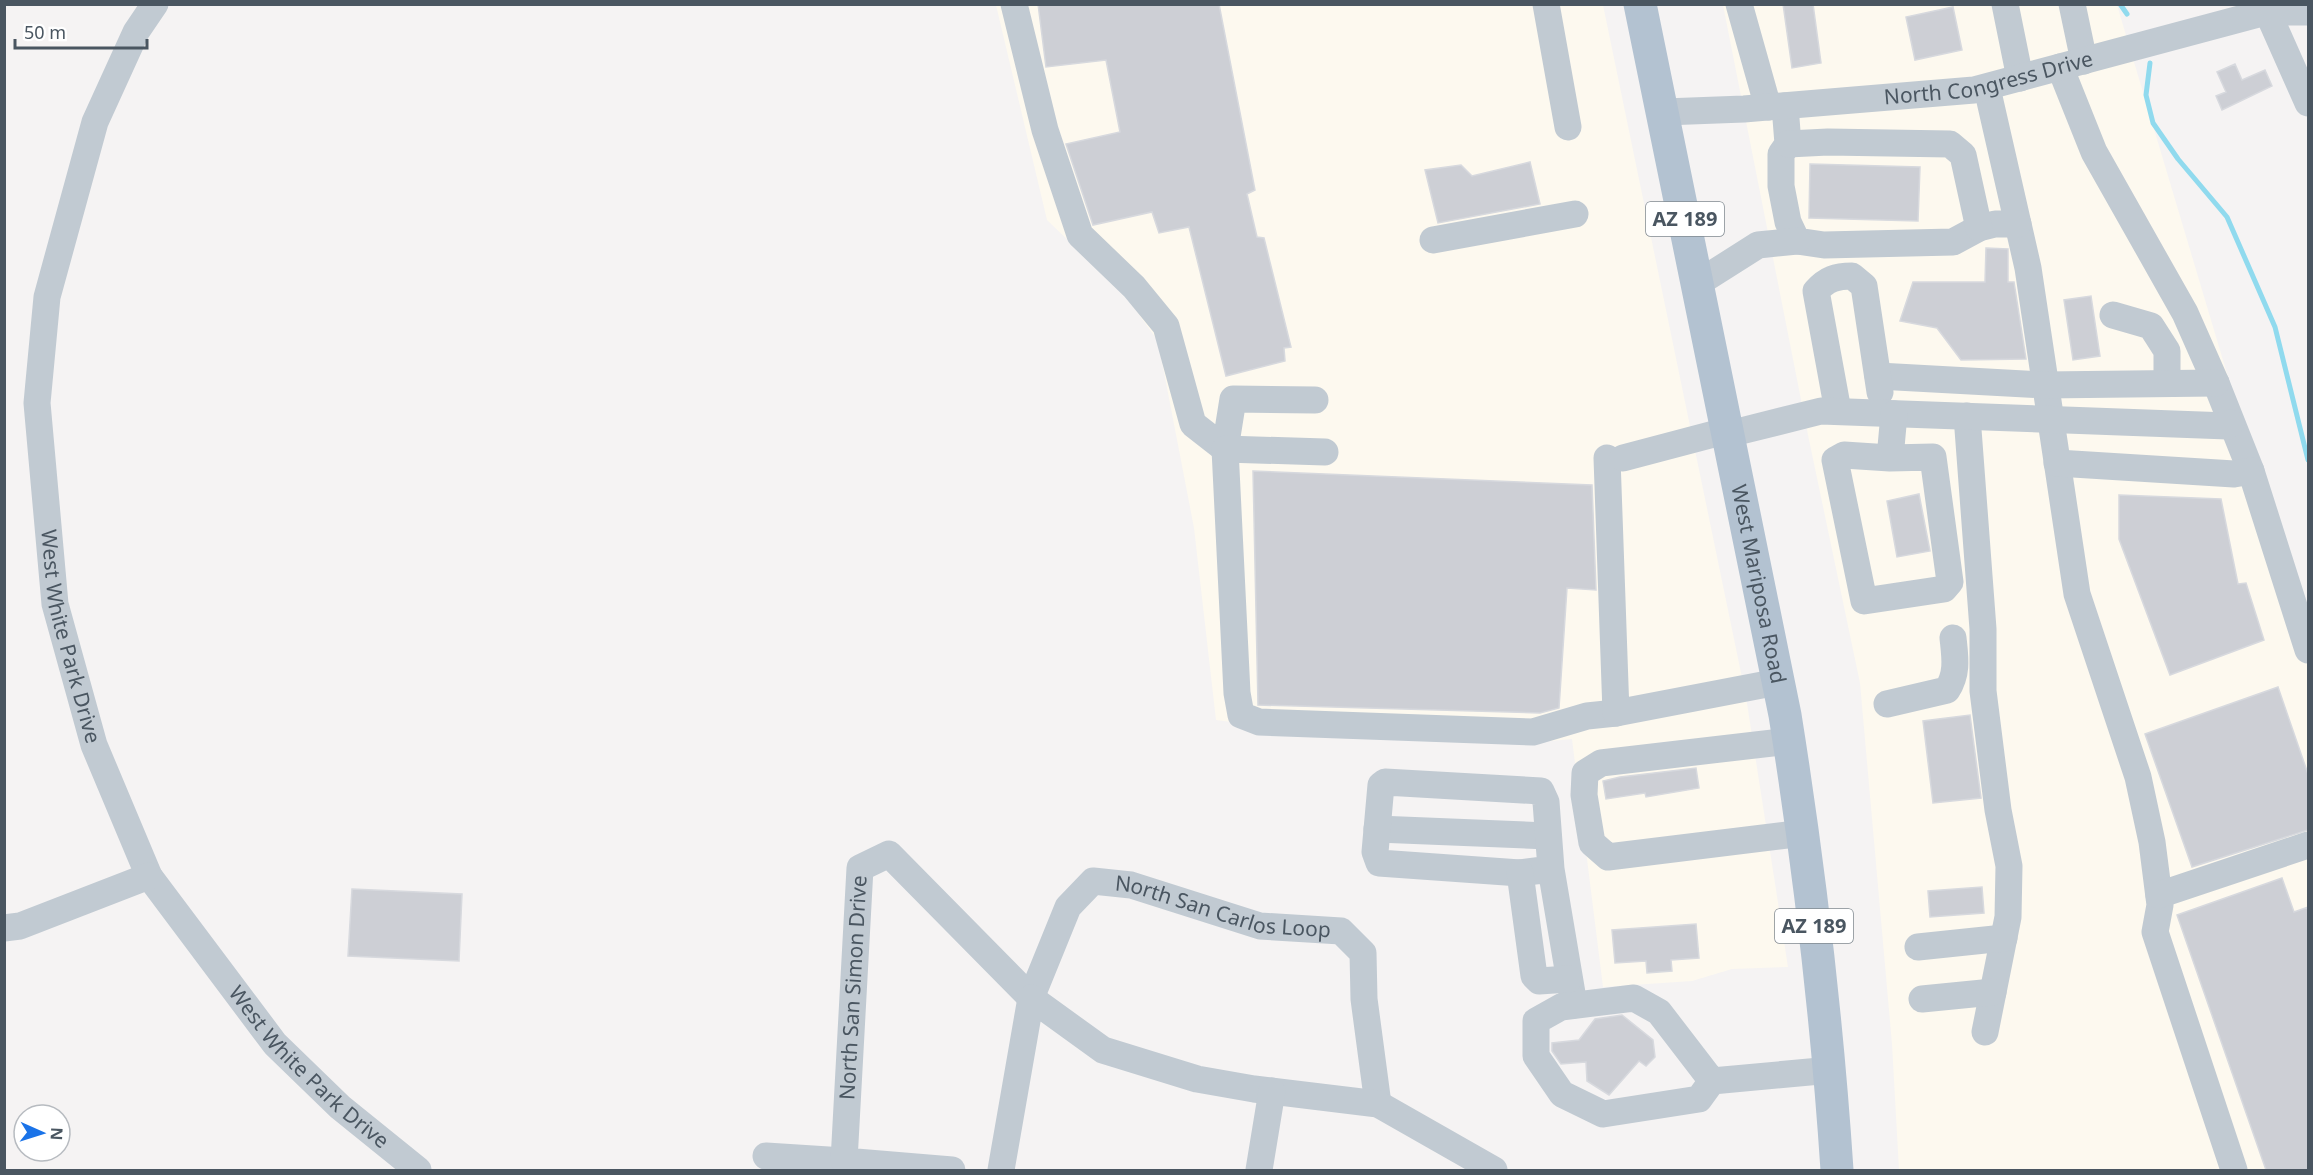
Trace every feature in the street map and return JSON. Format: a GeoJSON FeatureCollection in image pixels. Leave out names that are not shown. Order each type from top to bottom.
{"type":"FeatureCollection","features":[{"type":"Feature","properties":{"kind":"main road","name":"West Mariposa Road"},"geometry":{"type":"LineString","coordinates":[[1640,4],[1729,432],[1789,741],[1804,833],[1831,1070],[1837,1170]]}},
{"type":"Feature","properties":{"kind":"street","name":"West White Park Drive"},"geometry":{"type":"LineString","coordinates":[[155,4],[136,32],[95,122],[47,297],[37,403],[55,604],[94,745],[149,876],[275,1044],[340,1107],[418,1170]]}},
{"type":"Feature","properties":{"kind":"street"},"geometry":{"type":"LineString","coordinates":[[1014,4],[1045,130],[1080,236],[1134,287],[1167,326],[1193,424],[1225,449],[1325,452]]}},
{"type":"Feature","properties":{"kind":"street"},"geometry":{"type":"LineString","coordinates":[[1546,4],[1568,127]]}},
{"type":"Feature","properties":{"kind":"street"},"geometry":{"type":"LineString","coordinates":[[1739,4],[1788,144]]}},
{"type":"Feature","properties":{"kind":"street"},"geometry":{"type":"LineString","coordinates":[[2005,4],[2020,78]]}},
{"type":"Feature","properties":{"kind":"street"},"geometry":{"type":"LineString","coordinates":[[2072,4],[2072,64],[2094,152],[2185,313],[2216,383],[2251,471],[2308,650]]}},
{"type":"Feature","properties":{"kind":"street"},"geometry":{"type":"LineString","coordinates":[[2265,8],[2308,103]]}},
{"type":"Feature","properties":{"kind":"street","name":"North Congress Drive"},"geometry":{"type":"LineString","coordinates":[[1664,112],[1776,106],[1987,88],[2265,8],[2308,12]]}},
{"type":"Feature","properties":{"kind":"street"},"geometry":{"type":"LineString","coordinates":[[1987,88],[2028,268],[2077,594],[2138,777],[2152,842],[2159,895],[2160,905],[2155,932],[2234,1170]]}},
{"type":"Feature","properties":{"kind":"street"},"geometry":{"type":"LineString","coordinates":[[1788,144],[1828,142],[1950,144],[1963,155],[1979,228]]}},
{"type":"Feature","properties":{"kind":"street"},"geometry":{"type":"LineString","coordinates":[[1788,144],[1781,154],[1781,186],[1788,222],[1797,241]]}},
{"type":"Feature","properties":{"kind":"street"},"geometry":{"type":"LineString","coordinates":[[1432,240],[1575,214]]}},
{"type":"Feature","properties":{"kind":"street"},"geometry":{"type":"LineString","coordinates":[[1698,283],[1758,245],[1797,241],[1824,245],[1953,242],[1979,228],[1995,224],[2018,224]]}},
{"type":"Feature","properties":{"kind":"street"},"geometry":{"type":"LineString","coordinates":[[1852,276],[1854,244]]}},
{"type":"Feature","properties":{"kind":"street"},"geometry":{"type":"LineString","coordinates":[[1838,411],[1816,291],[1824,282],[1839,276],[1852,276],[1864,286],[1878,376],[1889,413],[1890,458]]}},
{"type":"Feature","properties":{"kind":"street"},"geometry":{"type":"LineString","coordinates":[[2113,315],[2151,326],[2167,351],[2167,383]]}},
{"type":"Feature","properties":{"kind":"street"},"geometry":{"type":"LineString","coordinates":[[1878,376],[2044,385],[2216,383]]}},
{"type":"Feature","properties":{"kind":"street"},"geometry":{"type":"LineString","coordinates":[[1315,400],[1233,399],[1225,449],[1237,693],[1241,715],[1260,722],[1533,732],[1587,716],[1616,713],[1778,682]]}},
{"type":"Feature","properties":{"kind":"street"},"geometry":{"type":"LineString","coordinates":[[1616,713],[1615,458],[1821,411],[2150,424],[2228,426],[2231,423]]}},
{"type":"Feature","properties":{"kind":"street"},"geometry":{"type":"LineString","coordinates":[[1967,416],[1979,575],[1983,691],[1998,810],[2009,866],[2008,917],[1985,1032]]}},
{"type":"Feature","properties":{"kind":"street"},"geometry":{"type":"LineString","coordinates":[[1950,582],[1933,457],[1890,458],[1844,455],[1836,460],[1864,601],[1944,589],[1950,582],[1979,575]]}},
{"type":"Feature","properties":{"kind":"street"},"geometry":{"type":"LineString","coordinates":[[2057,463],[2234,474],[2251,471]]}},
{"type":"Feature","properties":{"kind":"street"},"geometry":{"type":"LineString","coordinates":[[1940,514],[1974,504]]}},
{"type":"Feature","properties":{"kind":"street"},"geometry":{"type":"LineString","coordinates":[[1887,704],[1947,690],[1953,681],[1956,668],[1953,638]]}},
{"type":"Feature","properties":{"kind":"street"},"geometry":{"type":"LineString","coordinates":[[1789,741],[1601,763],[1585,773],[1584,795],[1592,843],[1608,857],[1804,833]]}},
{"type":"Feature","properties":{"kind":"street"},"geometry":{"type":"LineString","coordinates":[[1551,869],[1520,873],[1379,863],[1375,852],[1380,785],[1384,782],[1541,791],[1546,802],[1551,869],[1574,1005]]}},
{"type":"Feature","properties":{"kind":"street"},"geometry":{"type":"LineString","coordinates":[[1377,829],[1548,836]]}},
{"type":"Feature","properties":{"kind":"street"},"geometry":{"type":"LineString","coordinates":[[2159,895],[2308,845]]}},
{"type":"Feature","properties":{"kind":"street","name":"North San Simon Drive"},"geometry":{"type":"LineString","coordinates":[[844,1161],[860,868],[889,855],[1031,998],[1103,1050],[1197,1079],[1378,1104],[1494,1170]]}},
{"type":"Feature","properties":{"kind":"street"},"geometry":{"type":"LineString","coordinates":[[1520,873],[1534,976],[1539,981],[1569,979]]}},
{"type":"Feature","properties":{"kind":"street"},"geometry":{"type":"LineString","coordinates":[[4,928],[20,926],[149,876]]}},
{"type":"Feature","properties":{"kind":"street","name":"North San Carlos Loop"},"geometry":{"type":"LineString","coordinates":[[1031,998],[1068,907],[1093,881],[1131,885],[1260,926],[1341,931],[1364,954],[1364,999],[1378,1104]]}},
{"type":"Feature","properties":{"kind":"street"},"geometry":{"type":"LineString","coordinates":[[1918,947],[2004,938]]}},
{"type":"Feature","properties":{"kind":"street"},"geometry":{"type":"LineString","coordinates":[[1922,999],[1993,992]]}},
{"type":"Feature","properties":{"kind":"street"},"geometry":{"type":"LineString","coordinates":[[1001,1170],[1031,998]]}},
{"type":"Feature","properties":{"kind":"street"},"geometry":{"type":"LineString","coordinates":[[1712,1081],[1659,1012],[1634,998],[1561,1007],[1536,1021],[1536,1056],[1562,1094],[1603,1114],[1699,1099],[1712,1081],[1831,1070]]}},
{"type":"Feature","properties":{"kind":"street"},"geometry":{"type":"LineString","coordinates":[[1259,1170],[1272,1091]]}},
{"type":"Feature","properties":{"kind":"street"},"geometry":{"type":"LineString","coordinates":[[766,1156],[952,1170]]}},
{"type":"Feature","properties":{"kind":"shaded area"},"geometry":{"type":"Polygon","coordinates":[[[996,5],[1603,5],[1746,697],[1788,967],[1732,969],[1692,981],[1603,987],[1572,739],[1518,744],[1323,734],[1216,720],[1194,528],[1158,341],[1124,294],[1047,220],[996,5]]]}},
{"type":"Feature","properties":{"kind":"shaded area"},"geometry":{"type":"Polygon","coordinates":[[[1723,5],[2117,5],[2248,444],[2308,623],[2308,1170],[1899,1170],[1892,1044],[1860,683],[1808,435],[1723,5]]]}},
{"type":"Feature","properties":{"kind":"building"},"geometry":{"type":"Polygon","coordinates":[[[1038,4],[1219,4],[1255,190],[1247,194],[1257,237],[1264,238],[1291,347],[1284,348],[1285,361],[1226,376],[1189,227],[1159,233],[1152,212],[1093,225],[1066,144],[1120,132],[1106,60],[1046,67],[1038,4]]]}},
{"type":"Feature","properties":{"kind":"building"},"geometry":{"type":"Polygon","coordinates":[[[1783,4],[1813,4],[1821,63],[1792,68],[1783,4]]]}},
{"type":"Feature","properties":{"kind":"building"},"geometry":{"type":"Polygon","coordinates":[[[1953,7],[1962,50],[1915,60],[1906,17],[1953,7]]]}},
{"type":"Feature","properties":{"kind":"building"},"geometry":{"type":"Polygon","coordinates":[[[2235,64],[2242,80],[2265,70],[2272,86],[2222,110],[2216,96],[2226,92],[2217,72],[2235,64]]]}},
{"type":"Feature","properties":{"kind":"building"},"geometry":{"type":"Polygon","coordinates":[[[1530,162],[1540,204],[1438,223],[1425,170],[1461,165],[1472,176],[1530,162]]]}},
{"type":"Feature","properties":{"kind":"building"},"geometry":{"type":"Polygon","coordinates":[[[1810,164],[1920,167],[1918,221],[1809,218],[1810,164]]]}},
{"type":"Feature","properties":{"kind":"building"},"geometry":{"type":"Polygon","coordinates":[[[1986,248],[2008,249],[2008,282],[2014,282],[2026,359],[1961,360],[1937,328],[1900,321],[1913,282],[1985,282],[1986,248]]]}},
{"type":"Feature","properties":{"kind":"building"},"geometry":{"type":"Polygon","coordinates":[[[2091,296],[2100,356],[2073,360],[2064,300],[2091,296]]]}},
{"type":"Feature","properties":{"kind":"building"},"geometry":{"type":"Polygon","coordinates":[[[1253,471],[1592,485],[1596,590],[1567,588],[1559,708],[1540,713],[1258,705],[1253,471]]]}},
{"type":"Feature","properties":{"kind":"building"},"geometry":{"type":"Polygon","coordinates":[[[1919,494],[1930,551],[1897,557],[1887,501],[1919,494]]]}},
{"type":"Feature","properties":{"kind":"building"},"geometry":{"type":"Polygon","coordinates":[[[2119,495],[2221,499],[2238,584],[2246,583],[2264,640],[2170,675],[2119,539],[2119,495]]]}},
{"type":"Feature","properties":{"kind":"building"},"geometry":{"type":"Polygon","coordinates":[[[2278,687],[2308,774],[2308,830],[2192,867],[2145,734],[2278,687]]]}},
{"type":"Feature","properties":{"kind":"building"},"geometry":{"type":"Polygon","coordinates":[[[1970,715],[1981,798],[1933,803],[1923,721],[1970,715]]]}},
{"type":"Feature","properties":{"kind":"building"},"geometry":{"type":"Polygon","coordinates":[[[1696,768],[1699,788],[1646,797],[1645,793],[1606,799],[1603,781],[1696,768]]]}},
{"type":"Feature","properties":{"kind":"building"},"geometry":{"type":"Polygon","coordinates":[[[2282,878],[2294,912],[2308,907],[2308,1170],[2266,1170],[2177,915],[2282,878]]]}},
{"type":"Feature","properties":{"kind":"building"},"geometry":{"type":"Polygon","coordinates":[[[1982,887],[1984,913],[1930,917],[1928,891],[1982,887]]]}},
{"type":"Feature","properties":{"kind":"building"},"geometry":{"type":"Polygon","coordinates":[[[352,889],[462,894],[459,961],[348,956],[352,889]]]}},
{"type":"Feature","properties":{"kind":"building"},"geometry":{"type":"Polygon","coordinates":[[[1696,924],[1699,958],[1671,960],[1672,971],[1647,973],[1646,961],[1615,963],[1612,930],[1696,924]]]}},
{"type":"Feature","properties":{"kind":"building"},"geometry":{"type":"Polygon","coordinates":[[[1622,1015],[1653,1040],[1655,1057],[1646,1066],[1639,1061],[1609,1095],[1587,1081],[1586,1062],[1561,1064],[1552,1051],[1552,1043],[1579,1040],[1595,1019],[1622,1015]]]}},
{"type":"Feature","properties":{"kind":"waterway"},"geometry":{"type":"LineString","coordinates":[[2120,4],[2127,14]]}},
{"type":"Feature","properties":{"kind":"waterway"},"geometry":{"type":"LineString","coordinates":[[2150,63],[2146,95],[2153,123],[2178,159],[2227,217],[2275,327],[2308,460]]}}]}
